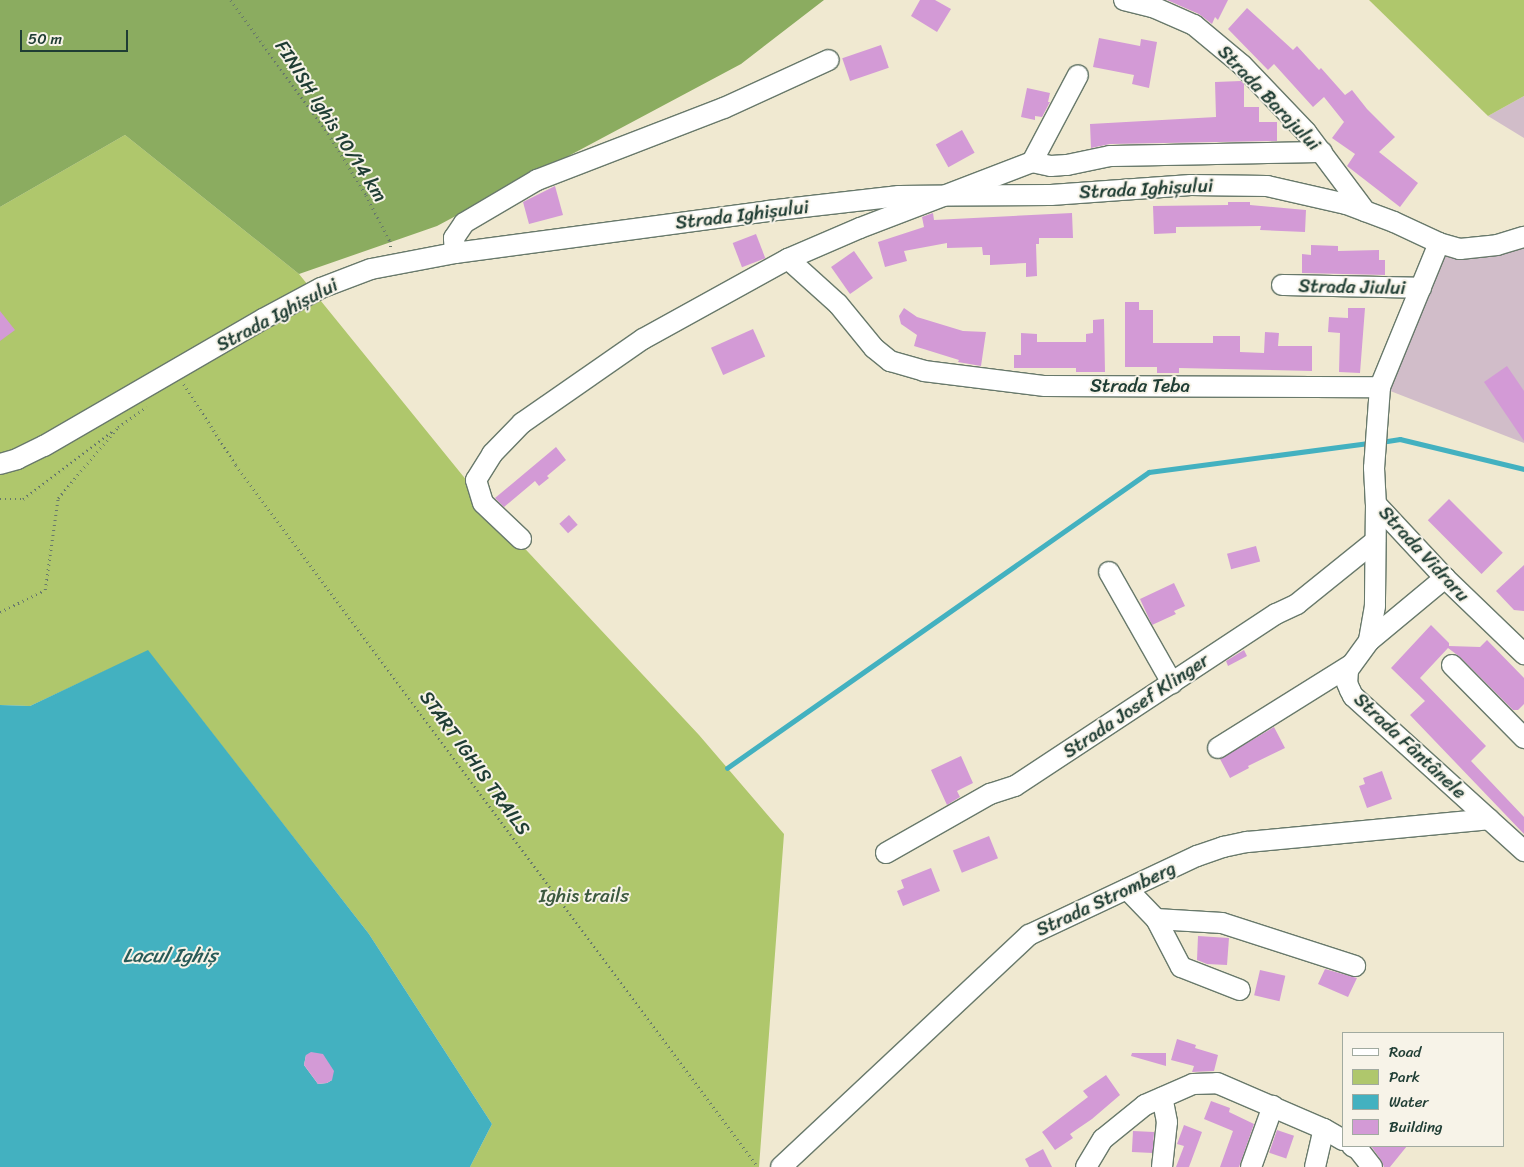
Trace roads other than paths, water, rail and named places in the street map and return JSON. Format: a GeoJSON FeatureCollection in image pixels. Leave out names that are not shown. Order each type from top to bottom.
{"type":"FeatureCollection","features":[{"type":"Feature","properties":{"kind":"street","name":"Strada Barajului"},"geometry":{"type":"LineString","coordinates":[[1124,0],[1153,8],[1194,25],[1242,65],[1306,132],[1365,211]]}},
{"type":"Feature","properties":{"kind":"street"},"geometry":{"type":"LineString","coordinates":[[455,253],[454,238],[464,223],[537,180],[724,108],[829,60]]}},
{"type":"Feature","properties":{"kind":"street"},"geometry":{"type":"LineString","coordinates":[[1032,162],[1078,75]]}},
{"type":"Feature","properties":{"kind":"street"},"geometry":{"type":"LineString","coordinates":[[521,539],[483,503],[476,480],[492,454],[522,423],[643,339],[788,259],[942,196],[1032,162],[1051,166],[1067,165],[1110,156],[1322,152]]}},
{"type":"Feature","properties":{"kind":"street","name":"Strada Ighișului"},"geometry":{"type":"LineString","coordinates":[[0,464],[17,459],[44,446],[263,319],[321,288],[371,269],[455,253],[777,210],[899,196],[1051,194],[1191,185],[1267,186],[1346,204],[1394,222],[1439,243],[1460,249],[1497,245],[1524,237]]}},
{"type":"Feature","properties":{"kind":"street"},"geometry":{"type":"LineString","coordinates":[[1379,395],[1439,243]]}},
{"type":"Feature","properties":{"kind":"street","name":"Strada Teba"},"geometry":{"type":"LineString","coordinates":[[788,259],[838,304],[874,348],[890,361],[924,372],[1045,386],[1379,395]]}},
{"type":"Feature","properties":{"kind":"street","name":"Strada Jiului"},"geometry":{"type":"LineString","coordinates":[[1282,285],[1421,288]]}},
{"type":"Feature","properties":{"kind":"street","name":"Strada Vidraru"},"geometry":{"type":"LineString","coordinates":[[1379,395],[1374,468],[1376,504],[1445,578],[1524,654]]}},
{"type":"Feature","properties":{"kind":"street","name":"Strada Fântânele"},"geometry":{"type":"LineString","coordinates":[[1376,504],[1375,606],[1369,641],[1351,664],[1348,683],[1353,696],[1524,852]]}},
{"type":"Feature","properties":{"kind":"street","name":"Strada Josef Klinger"},"geometry":{"type":"LineString","coordinates":[[886,853],[990,794],[1015,786],[1276,614],[1297,604],[1375,541]]}},
{"type":"Feature","properties":{"kind":"street"},"geometry":{"type":"LineString","coordinates":[[1109,572],[1172,683]]}},
{"type":"Feature","properties":{"kind":"street"},"geometry":{"type":"LineString","coordinates":[[1369,641],[1445,578]]}},
{"type":"Feature","properties":{"kind":"street"},"geometry":{"type":"LineString","coordinates":[[1218,748],[1351,664]]}},
{"type":"Feature","properties":{"kind":"street"},"geometry":{"type":"LineString","coordinates":[[1452,665],[1524,738]]}},
{"type":"Feature","properties":{"kind":"street","name":"Strada Stromberg"},"geometry":{"type":"LineString","coordinates":[[781,1167],[1029,935],[1197,856],[1247,842],[1489,819]]}},
{"type":"Feature","properties":{"kind":"street"},"geometry":{"type":"LineString","coordinates":[[1127,889],[1156,919],[1181,967],[1240,990]]}},
{"type":"Feature","properties":{"kind":"street"},"geometry":{"type":"LineString","coordinates":[[1156,919],[1222,923],[1355,966]]}},
{"type":"Feature","properties":{"kind":"street"},"geometry":{"type":"LineString","coordinates":[[1086,1167],[1103,1139],[1145,1105],[1193,1084],[1216,1083],[1273,1106],[1324,1129],[1342,1139]]}},
{"type":"Feature","properties":{"kind":"street"},"geometry":{"type":"LineString","coordinates":[[1162,1097],[1167,1122],[1162,1167]]}},
{"type":"Feature","properties":{"kind":"street"},"geometry":{"type":"LineString","coordinates":[[1251,1167],[1273,1106]]}},
{"type":"Feature","properties":{"kind":"street"},"geometry":{"type":"LineString","coordinates":[[1315,1167],[1324,1129]]}},
{"type":"Feature","properties":{"kind":"street"},"geometry":{"type":"LineString","coordinates":[[1354,1147],[1358,1149],[1372,1167]]}},
{"type":"Feature","properties":{"kind":"water","name":"Lacul Ighiș"},"geometry":{"type":"Polygon","coordinates":[[[148,650],[369,934],[492,1124],[470,1167],[0,1167],[0,705],[30,706],[148,650]],[[306,1055],[304,1065],[318,1084],[327,1083],[332,1080],[306,1055]]]}},
{"type":"Feature","properties":{"kind":"waterway"},"geometry":{"type":"LineString","coordinates":[[1381,442],[1400,439],[1524,469]]}},
{"type":"Feature","properties":{"kind":"waterway"},"geometry":{"type":"LineString","coordinates":[[727,768],[1149,472],[1370,443]]}},
{"type":"Feature","properties":{"kind":"park label","name":"Ighis trails"},"geometry":{"type":"Point","coordinates":[584,896]}}]}
